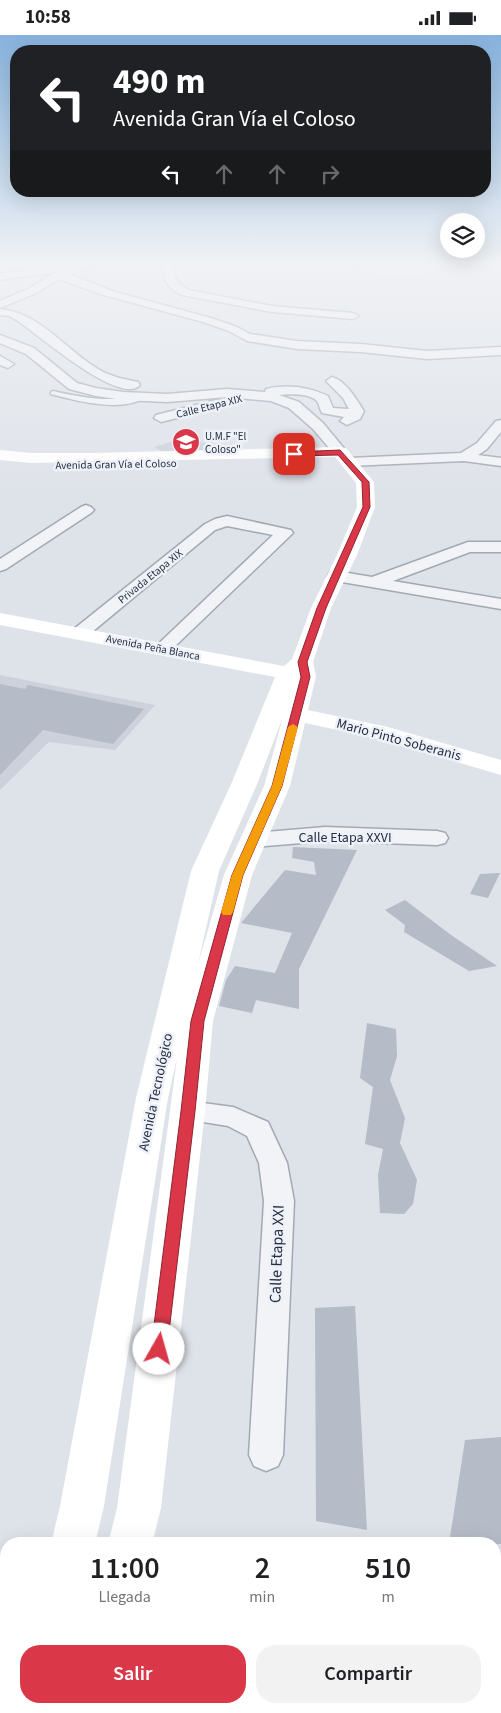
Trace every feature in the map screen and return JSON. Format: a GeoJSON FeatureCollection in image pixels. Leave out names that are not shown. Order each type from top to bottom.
{"type":"FeatureCollection","features":[{"type":"Feature","properties":{"kind":"main road","name":"Avenida Gran Vía el Coloso"},"geometry":{"type":"LineString","coordinates":[[0,455],[32,458],[345,457]]}},
{"type":"Feature","properties":{"kind":"main road","name":"Avenida Gran Vía el Coloso"},"geometry":{"type":"LineString","coordinates":[[0,463],[27,466],[300,461],[345,457]]}},
{"type":"Feature","properties":{"kind":"main road","name":"Avenida Tecnológico"},"geometry":{"type":"LineString","coordinates":[[132,1537],[139,1508],[188,1111],[197,1021],[238,875],[277,786],[296,683],[321,608],[366,507],[365,482],[345,457]]}},
{"type":"Feature","properties":{"kind":"main road","name":"Avenida Peña Blanca"},"geometry":{"type":"LineString","coordinates":[[0,619],[163,648],[296,683]]}},
{"type":"Feature","properties":{"kind":"main road","name":"Avenida Peña Blanca"},"geometry":{"type":"LineString","coordinates":[[0,631],[256,678],[296,683]]}},
{"type":"Feature","properties":{"kind":"main road","name":"Avenida Tecnológico"},"geometry":{"type":"LineString","coordinates":[[75,1537],[84,1497],[152,1098],[205,871],[245,782],[296,683]]}},
{"type":"Feature","properties":{"kind":"main road","name":"Mario Pinto Soberanis"},"geometry":{"type":"LineString","coordinates":[[296,683],[380,732],[501,768]]}},
{"type":"Feature","properties":{"kind":"street"},"geometry":{"type":"LineString","coordinates":[[11,343],[30,351],[73,386],[96,392],[141,391]]}},
{"type":"Feature","properties":{"kind":"street"},"geometry":{"type":"LineString","coordinates":[[58,343],[86,367],[107,378],[166,398],[227,393],[258,394],[273,397],[294,405],[318,426],[345,457]]}},
{"type":"Feature","properties":{"kind":"street"},"geometry":{"type":"LineString","coordinates":[[286,343],[361,348],[427,355],[501,351]]}},
{"type":"Feature","properties":{"kind":"street"},"geometry":{"type":"LineString","coordinates":[[344,343],[361,348]]}},
{"type":"Feature","properties":{"kind":"street"},"geometry":{"type":"LineString","coordinates":[[285,357],[297,345]]}},
{"type":"Feature","properties":{"kind":"street"},"geometry":{"type":"LineString","coordinates":[[332,381],[348,396],[357,411]]}},
{"type":"Feature","properties":{"kind":"street"},"geometry":{"type":"LineString","coordinates":[[258,394],[281,390],[302,391],[312,393],[323,399],[327,410],[334,413],[345,414],[357,411]]}},
{"type":"Feature","properties":{"kind":"street","name":"Calle Etapa XIX"},"geometry":{"type":"LineString","coordinates":[[161,418],[258,394]]}},
{"type":"Feature","properties":{"kind":"street"},"geometry":{"type":"LineString","coordinates":[[347,421],[355,416],[357,411]]}},
{"type":"Feature","properties":{"kind":"street"},"geometry":{"type":"LineString","coordinates":[[464,457],[482,446],[501,424]]}},
{"type":"Feature","properties":{"kind":"street","name":"Avenida Gran Vía el Coloso"},"geometry":{"type":"LineString","coordinates":[[345,457],[464,457],[501,462]]}},
{"type":"Feature","properties":{"kind":"street"},"geometry":{"type":"LineString","coordinates":[[0,566],[86,510]]}},
{"type":"Feature","properties":{"kind":"street","name":"Privada Etapa XIX"},"geometry":{"type":"LineString","coordinates":[[80,633],[210,527],[220,522],[227,521],[285,533],[163,648]]}},
{"type":"Feature","properties":{"kind":"street"},"geometry":{"type":"LineString","coordinates":[[374,582],[468,547],[501,547]]}},
{"type":"Feature","properties":{"kind":"street"},"geometry":{"type":"LineString","coordinates":[[336,576],[501,604]]}},
{"type":"Feature","properties":{"kind":"street","name":"Calle Etapa XXVI"},"geometry":{"type":"LineString","coordinates":[[253,840],[325,834],[437,837]]}},
{"type":"Feature","properties":{"kind":"street","name":"Calle Etapa XXI"},"geometry":{"type":"LineString","coordinates":[[188,1111],[233,1117],[258,1129],[273,1163],[279,1201],[266,1455]]}},
{"type":"Feature","properties":{"kind":"lane"},"geometry":{"type":"LineString","coordinates":[[53,393],[86,401],[129,402],[141,391]]}},
{"type":"Feature","properties":{"kind":"shaded area","name":"U.M.F \"El Coloso\""},"geometry":{"type":"Polygon","coordinates":[[[189,436],[220,450],[163,452],[154,447],[189,436]]]}},
{"type":"Feature","properties":{"kind":"shaded area"},"geometry":{"type":"Polygon","coordinates":[[[0,675],[155,705],[115,750],[49,742],[0,790],[0,675]]]}},
{"type":"Feature","properties":{"kind":"building"},"geometry":{"type":"Polygon","coordinates":[[[0,684],[25,689],[28,685],[144,709],[113,744],[43,730],[0,775],[0,684]]]}},
{"type":"Feature","properties":{"kind":"building"},"geometry":{"type":"Polygon","coordinates":[[[293,847],[357,850],[299,969],[299,1009],[256,1000],[252,1013],[219,1006],[226,980],[235,966],[275,973],[292,933],[241,923],[285,870],[316,875],[314,862],[292,858],[293,847]]]}},
{"type":"Feature","properties":{"kind":"building"},"geometry":{"type":"Polygon","coordinates":[[[500,873],[488,898],[470,894],[480,874],[500,873]]]}},
{"type":"Feature","properties":{"kind":"building"},"geometry":{"type":"Polygon","coordinates":[[[405,900],[451,935],[497,966],[469,971],[404,932],[405,925],[385,910],[405,900]]]}},
{"type":"Feature","properties":{"kind":"building"},"geometry":{"type":"Polygon","coordinates":[[[367,1023],[396,1029],[397,1056],[390,1080],[405,1118],[400,1143],[417,1180],[413,1204],[404,1214],[380,1213],[378,1175],[383,1149],[365,1144],[373,1087],[360,1078],[367,1023]]]}},
{"type":"Feature","properties":{"kind":"building"},"geometry":{"type":"Polygon","coordinates":[[[355,1306],[367,1530],[316,1521],[315,1308],[355,1306]]]}},
{"type":"Feature","properties":{"kind":"building"},"geometry":{"type":"Polygon","coordinates":[[[501,1437],[501,1537],[450,1537],[465,1440],[501,1437]]]}},
{"type":"Feature","properties":{"kind":"slow traffic"},"geometry":{"type":"LineString","coordinates":[[227,912],[238,875],[277,786],[293,727]]}},
{"type":"Feature","properties":{"kind":"place","name":"U.M.F \"El Coloso\""},"geometry":{"type":"Point","coordinates":[186,442]}},
{"type":"Feature","properties":{"kind":"route"},"geometry":{"type":"LineString","coordinates":[[159,1349],[197,1021],[238,875],[277,786],[296,714],[301,687],[306,677],[302,662],[321,608],[347,555],[366,507],[365,482],[340,452],[294,454]]}}]}
